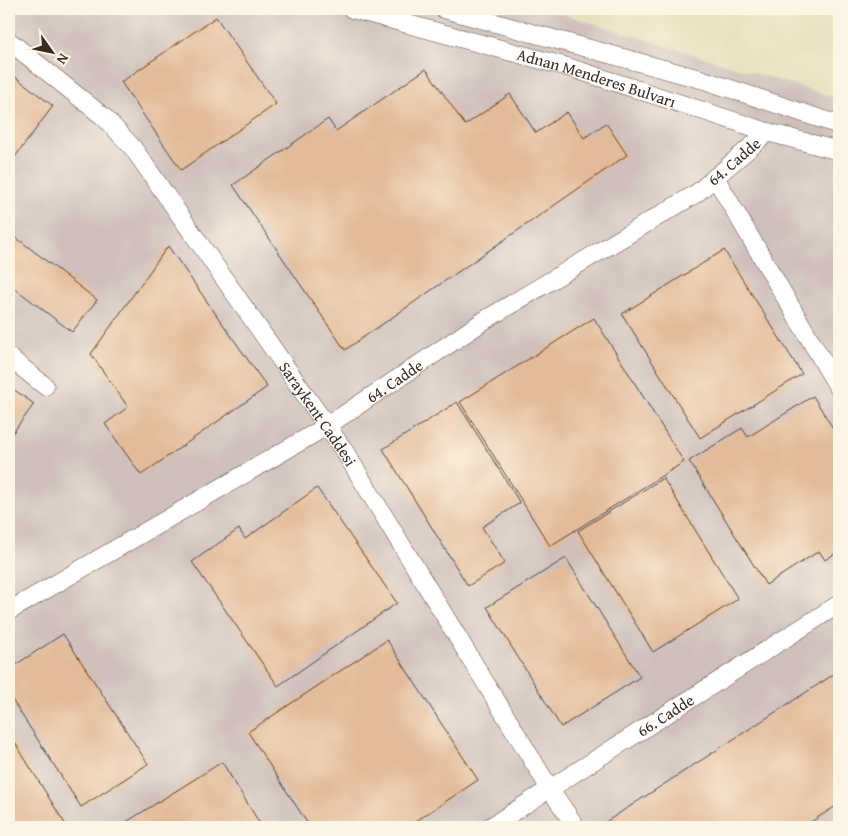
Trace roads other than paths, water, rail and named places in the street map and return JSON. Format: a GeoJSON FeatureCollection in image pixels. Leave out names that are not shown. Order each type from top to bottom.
{"type":"FeatureCollection","features":[{"type":"Feature","properties":{"kind":"street","name":"Adnan Menderes Bulvarı"},"geometry":{"type":"LineString","coordinates":[[352,9],[571,68],[768,132],[839,151]]}},
{"type":"Feature","properties":{"kind":"street"},"geometry":{"type":"LineString","coordinates":[[444,9],[704,80],[839,126]]}},
{"type":"Feature","properties":{"kind":"street","name":"Saraykent Caddesi"},"geometry":{"type":"LineString","coordinates":[[9,41],[104,118],[133,148],[345,452],[550,790],[576,827]]}},
{"type":"Feature","properties":{"kind":"street","name":"64. Cadde"},"geometry":{"type":"LineString","coordinates":[[9,611],[327,426],[484,320],[697,193],[768,132]]}},
{"type":"Feature","properties":{"kind":"street"},"geometry":{"type":"LineString","coordinates":[[715,178],[839,389]]}},
{"type":"Feature","properties":{"kind":"street"},"geometry":{"type":"LineString","coordinates":[[9,357],[45,386]]}},
{"type":"Feature","properties":{"kind":"street","name":"66. Cadde"},"geometry":{"type":"LineString","coordinates":[[490,827],[839,604]]}}]}
